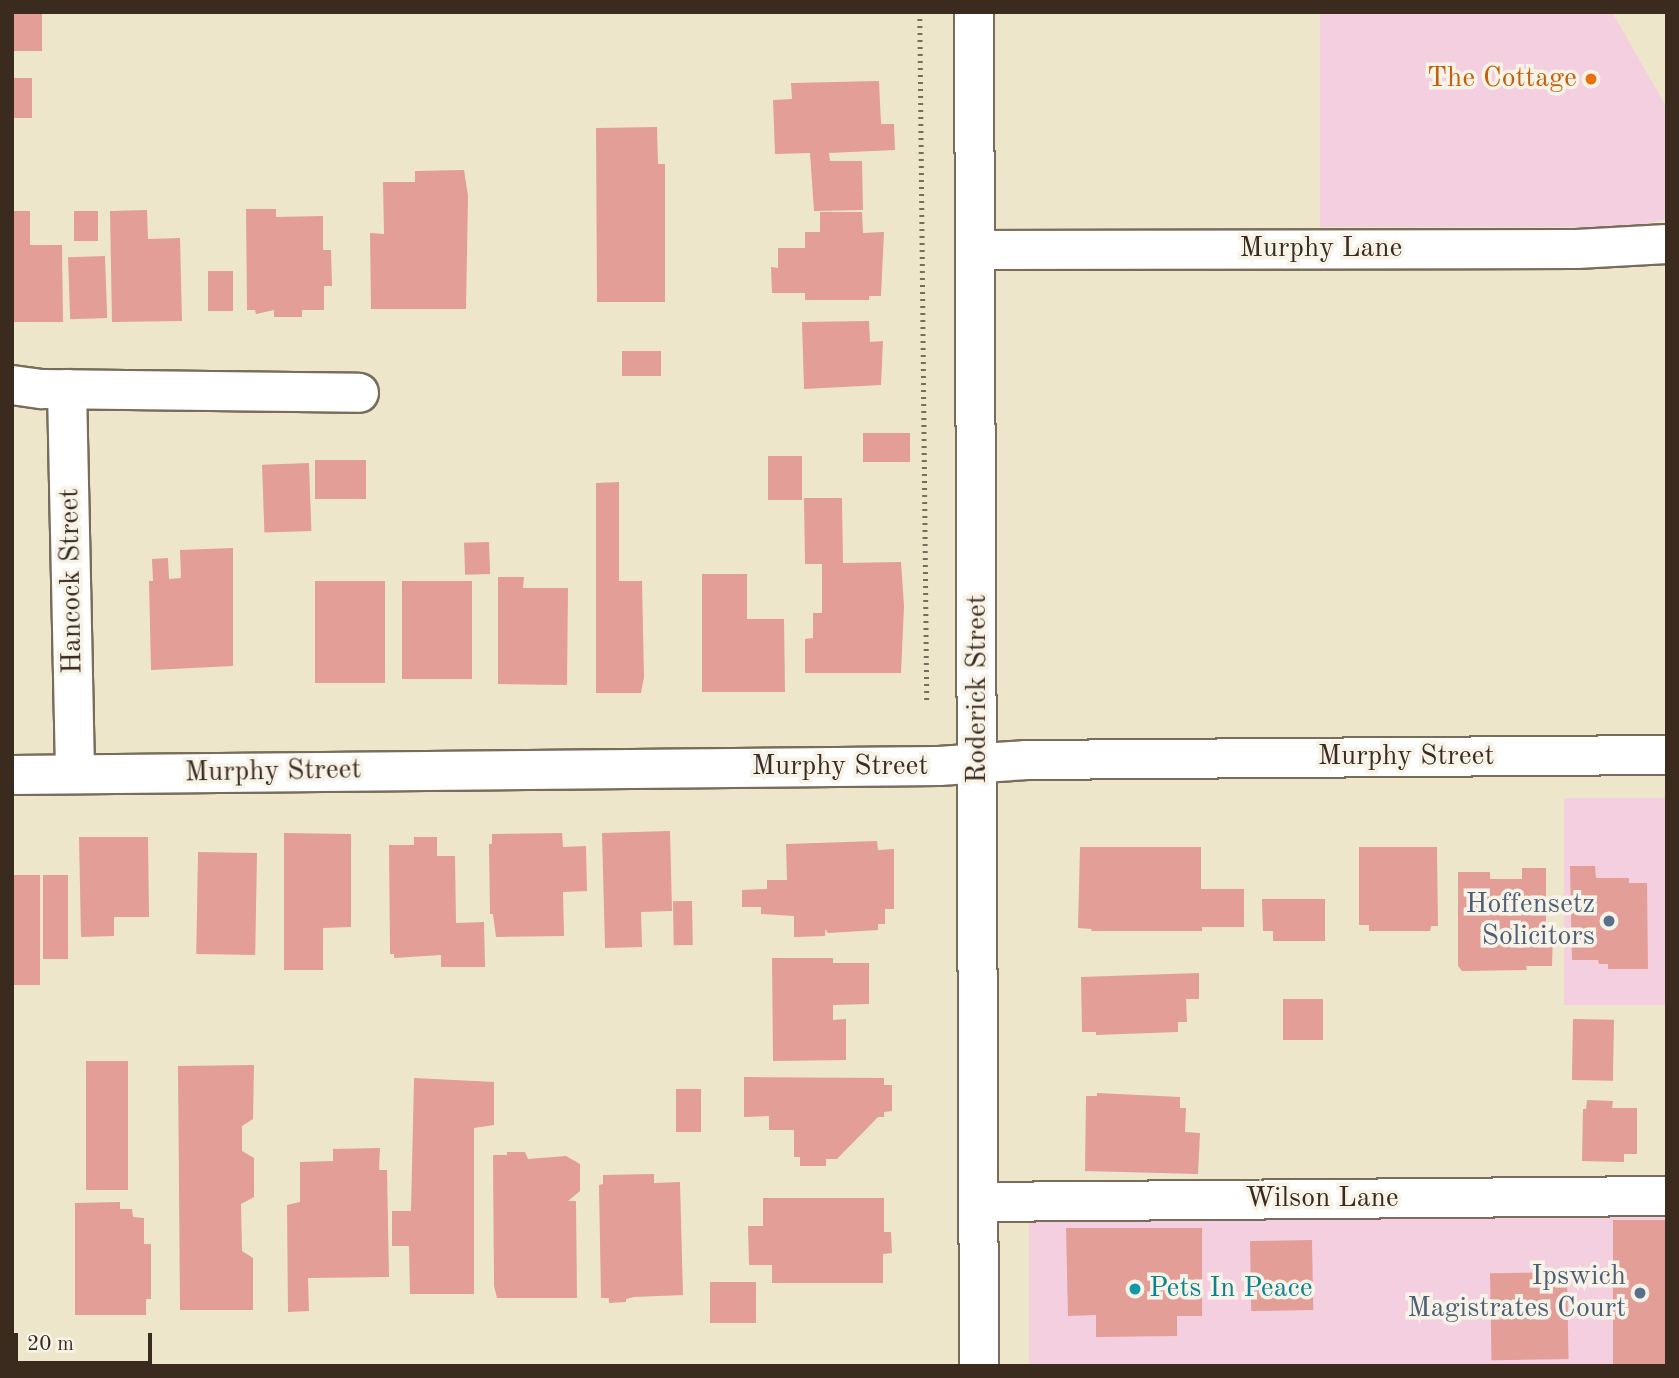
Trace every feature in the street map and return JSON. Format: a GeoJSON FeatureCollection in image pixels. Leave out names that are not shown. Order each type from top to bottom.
{"type":"FeatureCollection","features":[{"type":"Feature","properties":{"kind":"street","name":"Roderick Street"},"geometry":{"type":"LineString","coordinates":[[974,12],[979,1366]]}},
{"type":"Feature","properties":{"kind":"street","name":"Murphy Lane"},"geometry":{"type":"LineString","coordinates":[[975,250],[1577,248],[1667,244]]}},
{"type":"Feature","properties":{"kind":"street","name":"Hancock Street"},"geometry":{"type":"LineString","coordinates":[[75,774],[33,391],[359,393]]}},
{"type":"Feature","properties":{"kind":"street","name":"Murphy Street"},"geometry":{"type":"LineString","coordinates":[[12,775],[978,764],[1027,760],[1667,755]]}},
{"type":"Feature","properties":{"kind":"street","name":"Wilson Lane"},"geometry":{"type":"LineString","coordinates":[[978,1202],[1667,1196]]}},
{"type":"Feature","properties":{"kind":"path"},"geometry":{"type":"LineString","coordinates":[[920,12],[927,704]]}},
{"type":"Feature","properties":{"kind":"shaded area"},"geometry":{"type":"Polygon","coordinates":[[[1320,12],[1612,12],[1667,108],[1667,219],[1634,227],[1320,227],[1320,12]]]}},
{"type":"Feature","properties":{"kind":"shaded area"},"geometry":{"type":"Polygon","coordinates":[[[1564,798],[1667,798],[1667,1005],[1564,1005],[1564,798]]]}},
{"type":"Feature","properties":{"kind":"shaded area"},"geometry":{"type":"Polygon","coordinates":[[[1029,1212],[1667,1212],[1667,1366],[1029,1366],[1029,1212]]]}},
{"type":"Feature","properties":{"kind":"building"},"geometry":{"type":"Polygon","coordinates":[[[12,12],[42,12],[42,51],[12,51],[12,12]]]}},
{"type":"Feature","properties":{"kind":"building"},"geometry":{"type":"Polygon","coordinates":[[[12,78],[32,78],[32,118],[12,118],[12,78]]]}},
{"type":"Feature","properties":{"kind":"building"},"geometry":{"type":"Polygon","coordinates":[[[879,81],[881,124],[894,124],[895,150],[829,153],[830,161],[862,161],[863,210],[814,211],[810,153],[775,154],[773,100],[792,99],[791,83],[879,81]]]}},
{"type":"Feature","properties":{"kind":"building"},"geometry":{"type":"Polygon","coordinates":[[[657,127],[658,164],[665,164],[665,302],[597,302],[596,128],[657,127]]]}},
{"type":"Feature","properties":{"kind":"building"},"geometry":{"type":"Polygon","coordinates":[[[464,170],[468,196],[466,309],[371,309],[370,233],[384,234],[383,182],[415,182],[415,171],[464,170]]]}},
{"type":"Feature","properties":{"kind":"building"},"geometry":{"type":"Polygon","coordinates":[[[246,209],[276,209],[276,217],[323,216],[323,250],[331,250],[332,286],[324,286],[324,310],[302,310],[302,317],[274,317],[274,310],[256,314],[255,310],[247,310],[246,209]]]}},
{"type":"Feature","properties":{"kind":"building"},"geometry":{"type":"Polygon","coordinates":[[[147,210],[148,239],[180,238],[182,321],[112,322],[110,211],[147,210]]]}},
{"type":"Feature","properties":{"kind":"building"},"geometry":{"type":"Polygon","coordinates":[[[12,211],[30,211],[30,245],[62,245],[63,322],[12,322],[12,211]]]}},
{"type":"Feature","properties":{"kind":"building"},"geometry":{"type":"Polygon","coordinates":[[[74,211],[98,211],[98,241],[74,241],[74,211]]]}},
{"type":"Feature","properties":{"kind":"building"},"geometry":{"type":"Polygon","coordinates":[[[820,212],[862,212],[863,233],[884,232],[881,296],[869,296],[869,300],[805,300],[805,293],[772,293],[771,267],[778,268],[778,248],[805,248],[805,232],[820,232],[820,212]]]}},
{"type":"Feature","properties":{"kind":"building"},"geometry":{"type":"Polygon","coordinates":[[[105,256],[107,318],[70,319],[68,257],[105,256]]]}},
{"type":"Feature","properties":{"kind":"building"},"geometry":{"type":"Polygon","coordinates":[[[208,271],[233,271],[233,311],[208,311],[208,271]]]}},
{"type":"Feature","properties":{"kind":"building"},"geometry":{"type":"Polygon","coordinates":[[[869,321],[870,342],[883,341],[881,385],[804,389],[802,322],[869,321]]]}},
{"type":"Feature","properties":{"kind":"building"},"geometry":{"type":"Polygon","coordinates":[[[622,351],[661,351],[661,376],[622,376],[622,351]]]}},
{"type":"Feature","properties":{"kind":"building"},"geometry":{"type":"Polygon","coordinates":[[[863,433],[910,433],[910,462],[863,462],[863,433]]]}},
{"type":"Feature","properties":{"kind":"building"},"geometry":{"type":"Polygon","coordinates":[[[768,456],[802,456],[802,500],[768,500],[768,456]]]}},
{"type":"Feature","properties":{"kind":"building"},"geometry":{"type":"Polygon","coordinates":[[[315,460],[366,460],[366,499],[315,499],[315,460]]]}},
{"type":"Feature","properties":{"kind":"building"},"geometry":{"type":"Polygon","coordinates":[[[309,463],[311,531],[264,533],[262,465],[309,463]]]}},
{"type":"Feature","properties":{"kind":"building"},"geometry":{"type":"Polygon","coordinates":[[[619,482],[619,581],[642,581],[644,677],[641,693],[596,693],[596,483],[619,482]]]}},
{"type":"Feature","properties":{"kind":"building"},"geometry":{"type":"Polygon","coordinates":[[[804,498],[842,498],[843,563],[901,562],[904,606],[901,673],[805,673],[805,639],[813,638],[813,613],[822,613],[822,564],[805,564],[804,498]]]}},
{"type":"Feature","properties":{"kind":"building"},"geometry":{"type":"Polygon","coordinates":[[[489,542],[490,574],[465,575],[464,543],[489,542]]]}},
{"type":"Feature","properties":{"kind":"building"},"geometry":{"type":"Polygon","coordinates":[[[233,548],[233,666],[151,670],[149,581],[153,581],[152,559],[168,558],[169,579],[181,578],[180,550],[233,548]]]}},
{"type":"Feature","properties":{"kind":"building"},"geometry":{"type":"Polygon","coordinates":[[[702,574],[747,574],[747,619],[784,619],[785,692],[702,692],[702,574]]]}},
{"type":"Feature","properties":{"kind":"building"},"geometry":{"type":"Polygon","coordinates":[[[498,577],[524,577],[523,588],[568,588],[567,685],[498,684],[498,577]]]}},
{"type":"Feature","properties":{"kind":"building"},"geometry":{"type":"Polygon","coordinates":[[[315,581],[385,581],[385,683],[315,683],[315,581]]]}},
{"type":"Feature","properties":{"kind":"building"},"geometry":{"type":"Polygon","coordinates":[[[402,581],[472,581],[472,679],[402,679],[402,581]]]}},
{"type":"Feature","properties":{"kind":"building"},"geometry":{"type":"Polygon","coordinates":[[[670,831],[672,911],[641,912],[642,947],[605,948],[602,833],[670,831]]]}},
{"type":"Feature","properties":{"kind":"building"},"geometry":{"type":"Polygon","coordinates":[[[284,833],[351,834],[351,927],[323,928],[323,970],[284,970],[284,833]]]}},
{"type":"Feature","properties":{"kind":"building"},"geometry":{"type":"Polygon","coordinates":[[[562,833],[563,847],[586,846],[587,891],[563,892],[564,936],[496,937],[493,914],[490,914],[489,844],[492,844],[492,834],[562,833]]]}},
{"type":"Feature","properties":{"kind":"building"},"geometry":{"type":"Polygon","coordinates":[[[79,837],[148,837],[149,917],[114,917],[114,936],[81,937],[79,837]]]}},
{"type":"Feature","properties":{"kind":"building"},"geometry":{"type":"Polygon","coordinates":[[[414,837],[437,837],[437,856],[455,856],[456,923],[484,922],[485,967],[441,967],[441,955],[394,958],[394,954],[390,954],[389,845],[414,845],[414,837]]]}},
{"type":"Feature","properties":{"kind":"building"},"geometry":{"type":"Polygon","coordinates":[[[877,841],[878,850],[894,849],[894,909],[885,909],[885,924],[878,924],[878,930],[828,933],[825,929],[825,936],[794,937],[794,916],[761,914],[761,907],[742,907],[742,890],[767,889],[767,880],[787,880],[786,844],[877,841]]]}},
{"type":"Feature","properties":{"kind":"building"},"geometry":{"type":"Polygon","coordinates":[[[1080,847],[1201,847],[1201,889],[1244,889],[1244,927],[1202,927],[1202,931],[1091,931],[1092,929],[1078,928],[1080,847]]]}},
{"type":"Feature","properties":{"kind":"building"},"geometry":{"type":"Polygon","coordinates":[[[1359,847],[1437,847],[1438,926],[1431,926],[1430,931],[1369,931],[1369,925],[1359,925],[1359,847]]]}},
{"type":"Feature","properties":{"kind":"building"},"geometry":{"type":"Polygon","coordinates":[[[198,852],[257,853],[255,955],[196,954],[198,852]]]}},
{"type":"Feature","properties":{"kind":"building","name":"Hoffensetz Solicitors"},"geometry":{"type":"Polygon","coordinates":[[[1570,866],[1595,866],[1596,878],[1629,878],[1629,883],[1647,883],[1648,969],[1608,969],[1608,964],[1599,964],[1598,960],[1572,960],[1570,866]]]}},
{"type":"Feature","properties":{"kind":"building"},"geometry":{"type":"Polygon","coordinates":[[[1522,868],[1546,868],[1546,932],[1553,931],[1552,966],[1526,966],[1527,970],[1462,971],[1458,966],[1458,872],[1490,872],[1490,879],[1522,879],[1522,868]]]}},
{"type":"Feature","properties":{"kind":"building"},"geometry":{"type":"Polygon","coordinates":[[[13,875],[40,875],[40,985],[13,985],[13,875]]]}},
{"type":"Feature","properties":{"kind":"building"},"geometry":{"type":"Polygon","coordinates":[[[43,875],[68,875],[68,959],[43,959],[43,875]]]}},
{"type":"Feature","properties":{"kind":"building"},"geometry":{"type":"Polygon","coordinates":[[[1262,899],[1325,899],[1325,941],[1273,941],[1273,931],[1263,931],[1262,899]]]}},
{"type":"Feature","properties":{"kind":"building"},"geometry":{"type":"Polygon","coordinates":[[[673,901],[692,901],[693,945],[674,945],[673,901]]]}},
{"type":"Feature","properties":{"kind":"building"},"geometry":{"type":"Polygon","coordinates":[[[772,958],[833,958],[833,963],[869,963],[869,1004],[833,1005],[833,1020],[846,1019],[846,1060],[773,1061],[772,958]]]}},
{"type":"Feature","properties":{"kind":"building"},"geometry":{"type":"Polygon","coordinates":[[[1199,973],[1199,999],[1186,999],[1187,1022],[1178,1022],[1178,1032],[1096,1035],[1096,1032],[1082,1032],[1081,977],[1199,973]]]}},
{"type":"Feature","properties":{"kind":"building"},"geometry":{"type":"Polygon","coordinates":[[[1283,999],[1323,999],[1323,1040],[1283,1040],[1283,999]]]}},
{"type":"Feature","properties":{"kind":"building"},"geometry":{"type":"Polygon","coordinates":[[[1573,1019],[1614,1020],[1613,1081],[1572,1080],[1573,1019]]]}},
{"type":"Feature","properties":{"kind":"building"},"geometry":{"type":"Polygon","coordinates":[[[86,1061],[128,1061],[128,1190],[86,1190],[86,1061]]]}},
{"type":"Feature","properties":{"kind":"building"},"geometry":{"type":"Polygon","coordinates":[[[254,1065],[253,1119],[242,1126],[242,1151],[254,1158],[254,1197],[241,1204],[242,1251],[253,1258],[253,1310],[180,1310],[178,1066],[254,1065]]]}},
{"type":"Feature","properties":{"kind":"building"},"geometry":{"type":"Polygon","coordinates":[[[744,1077],[884,1078],[884,1085],[892,1085],[892,1111],[884,1112],[884,1117],[878,1117],[837,1159],[826,1159],[826,1166],[800,1166],[800,1157],[794,1157],[794,1130],[769,1130],[769,1116],[744,1117],[744,1077]]]}},
{"type":"Feature","properties":{"kind":"building"},"geometry":{"type":"Polygon","coordinates":[[[414,1078],[494,1082],[494,1125],[474,1128],[474,1294],[410,1294],[409,1246],[392,1246],[392,1211],[411,1211],[414,1078]]]}},
{"type":"Feature","properties":{"kind":"building"},"geometry":{"type":"Polygon","coordinates":[[[676,1089],[701,1089],[701,1132],[676,1132],[676,1089]]]}},
{"type":"Feature","properties":{"kind":"building"},"geometry":{"type":"Polygon","coordinates":[[[1097,1093],[1180,1097],[1180,1108],[1186,1108],[1185,1132],[1200,1133],[1198,1174],[1085,1171],[1086,1096],[1097,1096],[1097,1093]]]}},
{"type":"Feature","properties":{"kind":"building"},"geometry":{"type":"Polygon","coordinates":[[[1587,1100],[1613,1101],[1612,1108],[1637,1108],[1637,1154],[1624,1154],[1624,1162],[1582,1161],[1583,1109],[1586,1109],[1587,1100]]]}},
{"type":"Feature","properties":{"kind":"building"},"geometry":{"type":"Polygon","coordinates":[[[380,1148],[379,1170],[387,1170],[389,1277],[308,1278],[309,1311],[288,1312],[287,1205],[300,1202],[300,1162],[333,1161],[333,1149],[380,1148]]]}},
{"type":"Feature","properties":{"kind":"building"},"geometry":{"type":"Polygon","coordinates":[[[507,1152],[525,1152],[528,1159],[566,1156],[580,1164],[580,1191],[568,1201],[576,1201],[577,1298],[497,1298],[494,1286],[493,1155],[507,1155],[507,1152]]]}},
{"type":"Feature","properties":{"kind":"building"},"geometry":{"type":"Polygon","coordinates":[[[654,1174],[654,1183],[680,1182],[683,1295],[634,1297],[626,1299],[626,1302],[609,1303],[609,1298],[601,1298],[599,1185],[603,1184],[603,1175],[654,1174]]]}},
{"type":"Feature","properties":{"kind":"building"},"geometry":{"type":"Polygon","coordinates":[[[763,1198],[884,1198],[884,1232],[891,1232],[892,1253],[883,1254],[883,1283],[772,1283],[772,1265],[749,1265],[748,1226],[763,1226],[763,1198]]]}},
{"type":"Feature","properties":{"kind":"building"},"geometry":{"type":"Polygon","coordinates":[[[120,1202],[120,1209],[132,1209],[133,1217],[144,1218],[144,1244],[151,1244],[151,1299],[146,1299],[146,1315],[75,1315],[75,1203],[120,1202]]]}},
{"type":"Feature","properties":{"kind":"building","name":"Ipswich Magistrates Court"},"geometry":{"type":"Polygon","coordinates":[[[1613,1220],[1667,1220],[1667,1366],[1613,1366],[1613,1220]]]}},
{"type":"Feature","properties":{"kind":"building","name":"Pets In Peace"},"geometry":{"type":"Polygon","coordinates":[[[1066,1228],[1202,1228],[1202,1316],[1177,1316],[1177,1336],[1096,1337],[1096,1315],[1068,1316],[1066,1228]]]}},
{"type":"Feature","properties":{"kind":"building"},"geometry":{"type":"Polygon","coordinates":[[[1312,1240],[1313,1310],[1251,1311],[1250,1241],[1312,1240]]]}},
{"type":"Feature","properties":{"kind":"building"},"geometry":{"type":"Polygon","coordinates":[[[1567,1272],[1569,1359],[1492,1360],[1490,1273],[1567,1272]]]}},
{"type":"Feature","properties":{"kind":"building"},"geometry":{"type":"Polygon","coordinates":[[[710,1282],[756,1282],[756,1323],[710,1323],[710,1282]]]}},
{"type":"Feature","properties":{"kind":"place","name":"The Cottage"},"geometry":{"type":"Point","coordinates":[1591,79]}},
{"type":"Feature","properties":{"kind":"place","name":"Hoffensetz Solicitors"},"geometry":{"type":"Point","coordinates":[1609,921]}},
{"type":"Feature","properties":{"kind":"place","name":"Pets In Peace"},"geometry":{"type":"Point","coordinates":[1135,1289]}},
{"type":"Feature","properties":{"kind":"place","name":"Ipswich Magistrates Court"},"geometry":{"type":"Point","coordinates":[1640,1293]}}]}
